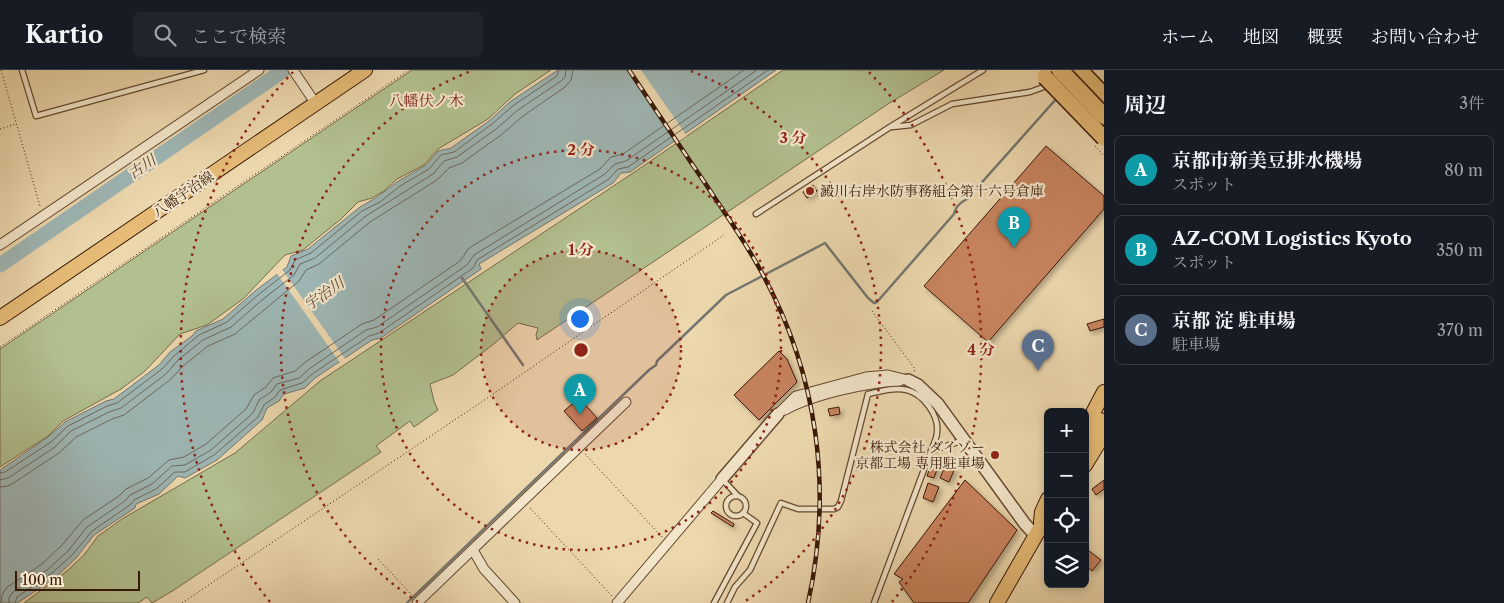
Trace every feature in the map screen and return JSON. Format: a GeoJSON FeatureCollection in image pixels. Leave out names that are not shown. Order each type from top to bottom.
{"type":"FeatureCollection","features":[{"type":"Feature","properties":{"kind":"highway"},"geometry":{"type":"LineString","coordinates":[[1079,70],[1104,96]]}},
{"type":"Feature","properties":{"kind":"highway"},"geometry":{"type":"LineString","coordinates":[[1056,72],[1104,116]]}},
{"type":"Feature","properties":{"kind":"highway"},"geometry":{"type":"LineString","coordinates":[[1056,72],[1104,138]]}},
{"type":"Feature","properties":{"kind":"main road","name":"八幡宇治線"},"geometry":{"type":"LineString","coordinates":[[0,318],[365,70]]}},
{"type":"Feature","properties":{"kind":"main road"},"geometry":{"type":"LineString","coordinates":[[1089,420],[1104,392]]}},
{"type":"Feature","properties":{"kind":"main road"},"geometry":{"type":"LineString","coordinates":[[1089,438],[1104,412]]}},
{"type":"Feature","properties":{"kind":"main road"},"geometry":{"type":"LineString","coordinates":[[1089,459],[1104,434]]}},
{"type":"Feature","properties":{"kind":"main road"},"geometry":{"type":"LineString","coordinates":[[996,603],[1041,530],[1044,508]]}},
{"type":"Feature","properties":{"kind":"street"},"geometry":{"type":"LineString","coordinates":[[0,245],[43,211],[259,70]]}},
{"type":"Feature","properties":{"kind":"street"},"geometry":{"type":"LineString","coordinates":[[293,70],[316,104]]}},
{"type":"Feature","properties":{"kind":"street"},"geometry":{"type":"LineString","coordinates":[[345,83],[350,70]]}},
{"type":"Feature","properties":{"kind":"street"},"geometry":{"type":"LineString","coordinates":[[618,602],[778,414],[796,396],[866,376],[888,375],[911,382],[938,404],[1025,524],[1041,530]]}},
{"type":"Feature","properties":{"kind":"street"},"geometry":{"type":"LineString","coordinates":[[418,602],[626,402]]}},
{"type":"Feature","properties":{"kind":"street"},"geometry":{"type":"LineString","coordinates":[[472,550],[484,569],[515,603]]}},
{"type":"Feature","properties":{"kind":"lane"},"geometry":{"type":"LineString","coordinates":[[22,70],[36,116],[204,70]]}},
{"type":"Feature","properties":{"kind":"lane"},"geometry":{"type":"LineString","coordinates":[[756,214],[890,127],[983,70]]}},
{"type":"Feature","properties":{"kind":"lane"},"geometry":{"type":"LineString","coordinates":[[890,127],[910,125],[952,104],[1030,92],[1050,84],[1056,72]]}},
{"type":"Feature","properties":{"kind":"lane"},"geometry":{"type":"LineString","coordinates":[[727,603],[735,587],[750,570],[782,503],[798,509],[834,509],[838,507],[868,394],[893,389],[908,391],[919,397],[929,407],[937,427],[937,434],[874,603]]}},
{"type":"Feature","properties":{"kind":"lane"},"geometry":{"type":"LineString","coordinates":[[931,451],[958,442]]}},
{"type":"Feature","properties":{"kind":"lane"},"geometry":{"type":"LineString","coordinates":[[722,479],[737,495],[743,497],[746,502],[743,514]]}},
{"type":"Feature","properties":{"kind":"lane"},"geometry":{"type":"LineString","coordinates":[[714,603],[756,523],[743,514],[734,516],[726,509],[728,499],[737,495]]}},
{"type":"Feature","properties":{"kind":"path"},"geometry":{"type":"LineString","coordinates":[[1,70],[43,211]]}},
{"type":"Feature","properties":{"kind":"path"},"geometry":{"type":"LineString","coordinates":[[0,347],[409,70]]}},
{"type":"Feature","properties":{"kind":"path"},"geometry":{"type":"LineString","coordinates":[[0,129],[17,124]]}},
{"type":"Feature","properties":{"kind":"path"},"geometry":{"type":"LineString","coordinates":[[182,603],[483,401],[724,235]]}},
{"type":"Feature","properties":{"kind":"path"},"geometry":{"type":"LineString","coordinates":[[872,310],[915,369],[911,382]]}},
{"type":"Feature","properties":{"kind":"path"},"geometry":{"type":"LineString","coordinates":[[579,448],[668,544]]}},
{"type":"Feature","properties":{"kind":"path"},"geometry":{"type":"LineString","coordinates":[[523,501],[618,602]]}},
{"type":"Feature","properties":{"kind":"path"},"geometry":{"type":"LineString","coordinates":[[378,558],[418,602]]}},
{"type":"Feature","properties":{"kind":"green space"},"geometry":{"type":"Polygon","coordinates":[[[412,70],[551,70],[515,94],[488,119],[438,149],[424,165],[397,179],[384,191],[372,198],[358,202],[341,219],[303,250],[285,255],[243,299],[207,325],[180,334],[145,371],[121,389],[63,421],[48,436],[0,467],[0,349],[412,70]]]}},
{"type":"Feature","properties":{"kind":"green space"},"geometry":{"type":"Polygon","coordinates":[[[783,70],[944,70],[888,104],[537,340],[538,328],[518,323],[453,375],[430,384],[438,410],[414,427],[410,421],[376,446],[381,452],[152,603],[147,597],[138,603],[24,603],[67,571],[84,555],[98,536],[122,519],[235,453],[320,381],[639,169],[783,70]]]}},
{"type":"Feature","properties":{"kind":"water","name":"宇治川"},"geometry":{"type":"Polygon","coordinates":[[[558,70],[776,70],[630,172],[621,173],[613,183],[479,264],[481,269],[381,338],[372,340],[315,378],[305,388],[284,394],[279,401],[267,408],[262,420],[217,460],[185,478],[178,476],[159,494],[136,504],[135,508],[94,535],[76,558],[54,579],[17,603],[0,603],[0,470],[48,437],[65,422],[106,401],[114,399],[159,365],[170,352],[196,331],[223,319],[255,291],[287,267],[291,256],[308,249],[360,207],[426,165],[438,151],[451,148],[489,121],[511,101],[558,70]]]}},
{"type":"Feature","properties":{"kind":"pier"},"geometry":{"type":"Polygon","coordinates":[[[627,70],[641,70],[687,136],[676,143],[627,70]]]}},
{"type":"Feature","properties":{"kind":"pier"},"geometry":{"type":"Polygon","coordinates":[[[281,268],[346,360],[341,364],[276,272],[281,268]]]}},
{"type":"Feature","properties":{"kind":"building"},"geometry":{"type":"Polygon","coordinates":[[[1046,146],[1104,196],[1104,209],[988,342],[924,286],[1046,146]]]}},
{"type":"Feature","properties":{"kind":"building","name":"澱川右岸水防事務組合第十六号倉庫"},"geometry":{"type":"Polygon","coordinates":[[[813,185],[817,191],[807,198],[803,192],[813,185]]]}},
{"type":"Feature","properties":{"kind":"building"},"geometry":{"type":"Polygon","coordinates":[[[1104,319],[1104,327],[1090,331],[1087,324],[1104,319]]]}},
{"type":"Feature","properties":{"kind":"building"},"geometry":{"type":"Polygon","coordinates":[[[779,351],[787,359],[797,382],[759,420],[734,395],[779,351]]]}},
{"type":"Feature","properties":{"kind":"building"},"geometry":{"type":"Polygon","coordinates":[[[579,398],[597,418],[582,431],[564,411],[579,398]]]}},
{"type":"Feature","properties":{"kind":"building"},"geometry":{"type":"Polygon","coordinates":[[[839,407],[840,414],[830,416],[828,409],[839,407]]]}},
{"type":"Feature","properties":{"kind":"building"},"geometry":{"type":"Polygon","coordinates":[[[933,459],[940,461],[934,478],[927,476],[933,459]]]}},
{"type":"Feature","properties":{"kind":"building"},"geometry":{"type":"Polygon","coordinates":[[[946,464],[955,468],[949,482],[940,478],[946,464]]]}},
{"type":"Feature","properties":{"kind":"building"},"geometry":{"type":"Polygon","coordinates":[[[965,480],[1017,530],[968,603],[914,603],[899,582],[903,579],[894,574],[965,480]]]}},
{"type":"Feature","properties":{"kind":"building"},"geometry":{"type":"Polygon","coordinates":[[[1104,480],[1104,489],[1096,495],[1092,489],[1104,480]]]}},
{"type":"Feature","properties":{"kind":"building"},"geometry":{"type":"Polygon","coordinates":[[[928,483],[939,487],[933,502],[923,498],[928,483]]]}},
{"type":"Feature","properties":{"kind":"building"},"geometry":{"type":"Polygon","coordinates":[[[713,511],[734,524],[733,527],[711,513],[713,511]]]}},
{"type":"Feature","properties":{"kind":"building"},"geometry":{"type":"Polygon","coordinates":[[[1089,551],[1101,560],[1092,571],[1089,568],[1089,551]]]}},
{"type":"Feature","properties":{"kind":"waterway","name":"古川"},"geometry":{"type":"LineString","coordinates":[[0,265],[284,70]]}},
{"type":"Feature","properties":{"kind":"waterway"},"geometry":{"type":"LineString","coordinates":[[407,603],[656,365],[657,361],[726,295],[825,243],[868,298],[874,303],[877,302],[954,214],[959,205],[967,199],[1057,98]]}},
{"type":"Feature","properties":{"kind":"waterway"},"geometry":{"type":"LineString","coordinates":[[462,278],[523,365]]}},
{"type":"Feature","properties":{"kind":"railway"},"geometry":{"type":"LineString","coordinates":[[629,70],[736,229],[762,273],[781,312],[796,352],[808,392],[819,476],[819,518],[815,561],[808,603]]}},
{"type":"Feature","properties":{"kind":"place","name":"澱川右岸水防事務組合第十六号倉庫"},"geometry":{"type":"Point","coordinates":[810,191]}},
{"type":"Feature","properties":{"kind":"place","name":"AZ-COM Logistics Kyoto"},"geometry":{"type":"Point","coordinates":[1014,248]}},
{"type":"Feature","properties":{"kind":"place","name":"京都 淀 駐車場"},"geometry":{"type":"Point","coordinates":[1038,371]}},
{"type":"Feature","properties":{"kind":"place","name":"京都市新美豆排水機場"},"geometry":{"type":"Point","coordinates":[580,415]}},
{"type":"Feature","properties":{"kind":"place","name":"株式会社 ダイゾー 京都工場 専用駐車場"},"geometry":{"type":"Point","coordinates":[995,455]}},
{"type":"Feature","properties":{"kind":"district","name":"八幡伏ノ木"},"geometry":{"type":"Point","coordinates":[426,101]}}]}
